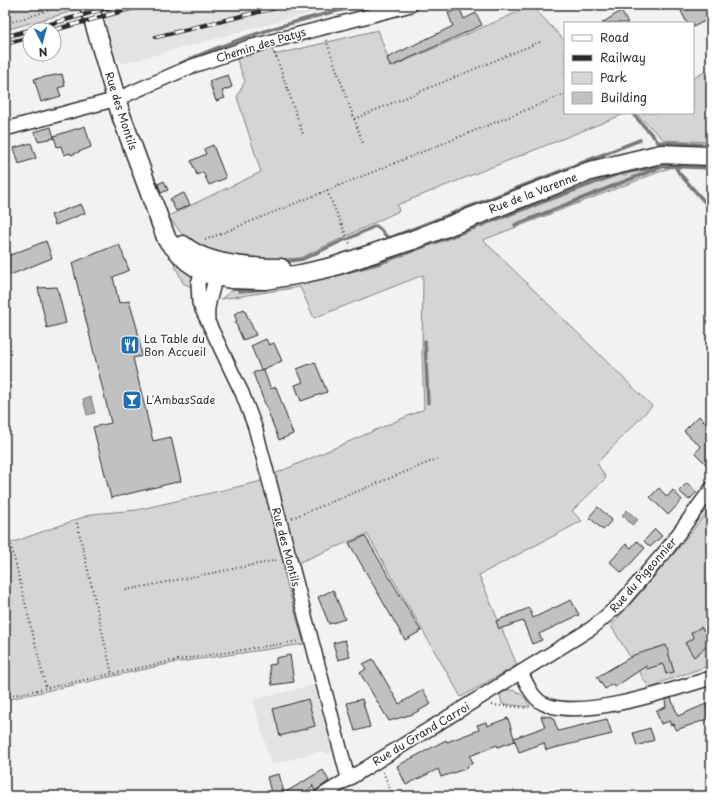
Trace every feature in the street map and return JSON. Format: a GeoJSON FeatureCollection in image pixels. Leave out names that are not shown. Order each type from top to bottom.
{"type":"FeatureCollection","features":[{"type":"Feature","properties":{"kind":"street","name":"Rue des Montils"},"geometry":{"type":"LineString","coordinates":[[89,5],[117,99],[167,240],[187,260],[211,270]]}},
{"type":"Feature","properties":{"kind":"street","name":"Chemin des Patys"},"geometry":{"type":"LineString","coordinates":[[5,129],[117,99],[190,67],[270,40],[411,5]]}},
{"type":"Feature","properties":{"kind":"street","name":"Rue de la Varenne"},"geometry":{"type":"LineString","coordinates":[[211,270],[266,280],[284,278],[332,267],[413,240],[590,171],[661,154],[711,156]]}},
{"type":"Feature","properties":{"kind":"street","name":"Rue de la Varenne"},"geometry":{"type":"LineString","coordinates":[[211,270],[242,266],[280,268],[322,265],[359,258]]}},
{"type":"Feature","properties":{"kind":"street","name":"Rue des Montils"},"geometry":{"type":"LineString","coordinates":[[211,270],[198,283],[197,295],[199,303],[242,393],[255,427],[348,778]]}},
{"type":"Feature","properties":{"kind":"street","name":"Rue des Montils"},"geometry":{"type":"LineString","coordinates":[[208,322],[207,304],[211,270]]}},
{"type":"Feature","properties":{"kind":"street","name":"Rue du Pigeonnier"},"geometry":{"type":"LineString","coordinates":[[521,672],[592,628],[619,605],[668,548],[711,489]]}},
{"type":"Feature","properties":{"kind":"street"},"geometry":{"type":"LineString","coordinates":[[521,672],[532,694],[539,702],[565,708],[608,705],[670,691],[711,678]]}},
{"type":"Feature","properties":{"kind":"street","name":"Rue du Grand Carroi"},"geometry":{"type":"LineString","coordinates":[[322,796],[348,778],[521,672]]}},
{"type":"Feature","properties":{"kind":"path"},"geometry":{"type":"LineString","coordinates":[[5,24],[66,5]]}},
{"type":"Feature","properties":{"kind":"path"},"geometry":{"type":"LineString","coordinates":[[322,27],[364,146]]}},
{"type":"Feature","properties":{"kind":"path"},"geometry":{"type":"LineString","coordinates":[[270,40],[303,134]]}},
{"type":"Feature","properties":{"kind":"path"},"geometry":{"type":"LineString","coordinates":[[354,119],[542,41]]}},
{"type":"Feature","properties":{"kind":"path"},"geometry":{"type":"LineString","coordinates":[[211,270],[327,191],[564,94]]}},
{"type":"Feature","properties":{"kind":"path"},"geometry":{"type":"LineString","coordinates":[[327,191],[359,258]]}},
{"type":"Feature","properties":{"kind":"path"},"geometry":{"type":"LineString","coordinates":[[280,523],[437,459]]}},
{"type":"Feature","properties":{"kind":"path"},"geometry":{"type":"LineString","coordinates":[[77,523],[112,674]]}},
{"type":"Feature","properties":{"kind":"path"},"geometry":{"type":"LineString","coordinates":[[11,545],[46,688]]}},
{"type":"Feature","properties":{"kind":"path"},"geometry":{"type":"LineString","coordinates":[[126,590],[289,558]]}},
{"type":"Feature","properties":{"kind":"path"},"geometry":{"type":"LineString","coordinates":[[5,697],[178,660],[291,643],[311,637]]}},
{"type":"Feature","properties":{"kind":"path"},"geometry":{"type":"LineString","coordinates":[[487,706],[501,705],[531,709],[547,705]]}},
{"type":"Feature","properties":{"kind":"path"},"geometry":{"type":"LineString","coordinates":[[378,760],[392,796]]}},
{"type":"Feature","properties":{"kind":"shaded area"},"geometry":{"type":"Polygon","coordinates":[[[341,5],[125,63],[115,58],[101,6],[341,5]]]}},
{"type":"Feature","properties":{"kind":"shaded area"},"geometry":{"type":"Polygon","coordinates":[[[91,397],[95,413],[87,415],[83,399],[91,397]]]}},
{"type":"Feature","properties":{"kind":"shaded area"},"geometry":{"type":"Polygon","coordinates":[[[627,510],[638,520],[632,525],[622,515],[627,510]]]}},
{"type":"Feature","properties":{"kind":"shaded area"},"geometry":{"type":"Polygon","coordinates":[[[314,685],[333,752],[327,754],[320,751],[271,765],[253,700],[314,685]]]}},
{"type":"Feature","properties":{"kind":"green space"},"geometry":{"type":"Polygon","coordinates":[[[5,5],[79,5],[81,9],[34,22],[22,22],[22,25],[5,30],[5,5]]]}},
{"type":"Feature","properties":{"kind":"green space"},"geometry":{"type":"Polygon","coordinates":[[[532,6],[564,40],[564,114],[624,114],[397,205],[399,211],[300,258],[281,259],[227,256],[207,250],[185,238],[168,216],[261,172],[237,97],[245,81],[234,52],[270,40],[274,55],[378,30],[391,67],[532,6]]]}},
{"type":"Feature","properties":{"kind":"green space"},"geometry":{"type":"Polygon","coordinates":[[[711,69],[711,142],[664,140],[636,114],[694,114],[694,78],[711,69]]]}},
{"type":"Feature","properties":{"kind":"green space"},"geometry":{"type":"Polygon","coordinates":[[[672,167],[483,240],[652,406],[597,463],[606,478],[572,511],[582,521],[479,575],[517,665],[461,697],[367,534],[283,569],[304,644],[173,663],[5,700],[5,545],[92,514],[137,510],[258,482],[424,409],[422,352],[423,275],[314,318],[300,287],[221,299],[235,288],[617,169],[672,167]]]}},
{"type":"Feature","properties":{"kind":"green space"},"geometry":{"type":"Polygon","coordinates":[[[165,244],[192,275],[193,288],[183,283],[165,244]]]}},
{"type":"Feature","properties":{"kind":"green space"},"geometry":{"type":"Polygon","coordinates":[[[711,507],[711,665],[662,682],[651,691],[611,626],[673,555],[711,507]]]}},
{"type":"Feature","properties":{"kind":"green space"},"geometry":{"type":"Polygon","coordinates":[[[508,690],[516,691],[522,695],[527,700],[530,707],[502,704],[500,694],[508,690]]]}},
{"type":"Feature","properties":{"kind":"building"},"geometry":{"type":"Polygon","coordinates":[[[683,5],[703,5],[711,18],[694,26],[694,22],[686,22],[681,11],[685,8],[683,5]]]}},
{"type":"Feature","properties":{"kind":"building"},"geometry":{"type":"Polygon","coordinates":[[[460,9],[464,19],[476,13],[482,25],[390,67],[387,58],[453,26],[448,13],[460,9]]]}},
{"type":"Feature","properties":{"kind":"building"},"geometry":{"type":"Polygon","coordinates":[[[621,11],[627,22],[604,22],[621,11]]]}},
{"type":"Feature","properties":{"kind":"building"},"geometry":{"type":"Polygon","coordinates":[[[62,74],[65,86],[58,88],[61,96],[41,102],[34,79],[62,74]]]}},
{"type":"Feature","properties":{"kind":"building"},"geometry":{"type":"Polygon","coordinates":[[[228,75],[232,87],[222,91],[225,98],[216,101],[209,81],[228,75]]]}},
{"type":"Feature","properties":{"kind":"building"},"geometry":{"type":"Polygon","coordinates":[[[85,126],[91,147],[71,155],[70,153],[64,155],[61,146],[57,147],[54,136],[85,126]]]}},
{"type":"Feature","properties":{"kind":"building"},"geometry":{"type":"Polygon","coordinates":[[[51,127],[54,138],[38,141],[34,132],[51,127]]]}},
{"type":"Feature","properties":{"kind":"building"},"geometry":{"type":"Polygon","coordinates":[[[31,143],[36,158],[19,164],[14,148],[31,143]]]}},
{"type":"Feature","properties":{"kind":"building"},"geometry":{"type":"Polygon","coordinates":[[[213,145],[226,178],[209,185],[203,172],[197,175],[191,161],[206,154],[204,149],[213,145]]]}},
{"type":"Feature","properties":{"kind":"building"},"geometry":{"type":"Polygon","coordinates":[[[164,181],[168,190],[161,193],[158,184],[164,181]]]}},
{"type":"Feature","properties":{"kind":"building"},"geometry":{"type":"Polygon","coordinates":[[[184,193],[190,205],[176,211],[170,199],[184,193]]]}},
{"type":"Feature","properties":{"kind":"building"},"geometry":{"type":"Polygon","coordinates":[[[81,204],[85,213],[55,225],[51,215],[81,204]]]}},
{"type":"Feature","properties":{"kind":"building"},"geometry":{"type":"Polygon","coordinates":[[[46,241],[52,258],[5,277],[5,257],[46,241]]]}},
{"type":"Feature","properties":{"kind":"building"},"geometry":{"type":"Polygon","coordinates":[[[119,244],[129,270],[113,277],[119,303],[129,301],[137,328],[142,356],[133,358],[153,441],[171,437],[181,481],[111,498],[93,427],[111,423],[72,263],[119,244]]]}},
{"type":"Feature","properties":{"kind":"building"},"geometry":{"type":"Polygon","coordinates":[[[57,287],[66,323],[47,328],[38,288],[57,287]]]}},
{"type":"Feature","properties":{"kind":"building"},"geometry":{"type":"Polygon","coordinates":[[[244,309],[256,335],[243,340],[235,322],[237,321],[234,314],[244,309]]]}},
{"type":"Feature","properties":{"kind":"building"},"geometry":{"type":"Polygon","coordinates":[[[266,339],[269,345],[274,343],[282,361],[263,369],[271,389],[276,387],[293,434],[279,440],[253,373],[261,370],[251,346],[266,339]]]}},
{"type":"Feature","properties":{"kind":"building"},"geometry":{"type":"Polygon","coordinates":[[[315,362],[327,392],[301,401],[295,385],[303,382],[297,369],[315,362]]]}},
{"type":"Feature","properties":{"kind":"building"},"geometry":{"type":"Polygon","coordinates":[[[699,416],[711,428],[711,469],[695,453],[701,447],[684,431],[699,416]]]}},
{"type":"Feature","properties":{"kind":"building"},"geometry":{"type":"Polygon","coordinates":[[[687,483],[697,492],[689,500],[679,491],[687,483]]]}},
{"type":"Feature","properties":{"kind":"building"},"geometry":{"type":"Polygon","coordinates":[[[659,488],[667,497],[673,490],[682,500],[668,515],[650,497],[659,488]]]}},
{"type":"Feature","properties":{"kind":"building"},"geometry":{"type":"Polygon","coordinates":[[[598,507],[612,520],[603,530],[589,517],[598,507]]]}},
{"type":"Feature","properties":{"kind":"building"},"geometry":{"type":"Polygon","coordinates":[[[655,529],[662,536],[650,547],[644,541],[655,529]]]}},
{"type":"Feature","properties":{"kind":"building"},"geometry":{"type":"Polygon","coordinates":[[[365,536],[421,631],[405,640],[349,543],[365,536]]]}},
{"type":"Feature","properties":{"kind":"building"},"geometry":{"type":"Polygon","coordinates":[[[637,541],[645,548],[622,573],[610,562],[626,544],[631,548],[637,541]]]}},
{"type":"Feature","properties":{"kind":"building"},"geometry":{"type":"Polygon","coordinates":[[[333,590],[345,619],[329,624],[318,597],[333,590]]]}},
{"type":"Feature","properties":{"kind":"building"},"geometry":{"type":"Polygon","coordinates":[[[571,600],[579,615],[539,634],[542,640],[532,644],[523,621],[499,629],[496,621],[529,608],[533,618],[571,600]]]}},
{"type":"Feature","properties":{"kind":"building"},"geometry":{"type":"Polygon","coordinates":[[[701,627],[704,631],[711,627],[711,643],[694,657],[685,643],[694,638],[691,633],[701,627]]]}},
{"type":"Feature","properties":{"kind":"building"},"geometry":{"type":"Polygon","coordinates":[[[345,640],[350,657],[338,660],[333,643],[345,640]]]}},
{"type":"Feature","properties":{"kind":"building"},"geometry":{"type":"Polygon","coordinates":[[[666,645],[674,672],[666,674],[663,664],[647,669],[646,666],[615,687],[613,684],[605,689],[597,677],[634,655],[666,645]]]}},
{"type":"Feature","properties":{"kind":"building"},"geometry":{"type":"Polygon","coordinates":[[[290,655],[294,682],[272,685],[269,665],[276,664],[276,658],[290,655]]]}},
{"type":"Feature","properties":{"kind":"building"},"geometry":{"type":"Polygon","coordinates":[[[373,659],[399,704],[423,690],[431,704],[413,714],[389,721],[360,673],[366,669],[363,664],[373,659]]]}},
{"type":"Feature","properties":{"kind":"building"},"geometry":{"type":"Polygon","coordinates":[[[671,698],[678,716],[706,704],[711,718],[676,730],[674,724],[670,725],[670,721],[661,724],[656,711],[666,707],[665,700],[671,698]]]}},
{"type":"Feature","properties":{"kind":"building"},"geometry":{"type":"Polygon","coordinates":[[[308,699],[315,726],[280,736],[273,709],[308,699]]]}},
{"type":"Feature","properties":{"kind":"building"},"geometry":{"type":"Polygon","coordinates":[[[362,699],[370,727],[355,731],[347,703],[362,699]]]}},
{"type":"Feature","properties":{"kind":"building"},"geometry":{"type":"Polygon","coordinates":[[[541,716],[553,717],[558,731],[607,719],[612,734],[546,750],[544,743],[519,752],[514,738],[545,727],[541,716]]]}},
{"type":"Feature","properties":{"kind":"building"},"geometry":{"type":"Polygon","coordinates":[[[508,718],[515,741],[498,747],[497,745],[470,756],[473,763],[467,766],[468,768],[441,777],[438,769],[406,785],[397,766],[446,740],[447,742],[479,730],[477,725],[486,722],[487,726],[508,718]]]}},
{"type":"Feature","properties":{"kind":"building"},"geometry":{"type":"Polygon","coordinates":[[[650,728],[654,740],[637,746],[633,733],[650,728]]]}},
{"type":"Feature","properties":{"kind":"building"},"geometry":{"type":"Polygon","coordinates":[[[323,770],[329,781],[315,791],[313,787],[299,796],[272,796],[267,777],[279,774],[284,793],[323,770]]]}},
{"type":"Feature","properties":{"kind":"waterway"},"geometry":{"type":"LineString","coordinates":[[5,8],[15,5]]}},
{"type":"Feature","properties":{"kind":"waterway"},"geometry":{"type":"LineString","coordinates":[[179,64],[246,37],[315,16],[362,5]]}},
{"type":"Feature","properties":{"kind":"waterway"},"geometry":{"type":"LineString","coordinates":[[633,114],[654,137]]}},
{"type":"Feature","properties":{"kind":"waterway"},"geometry":{"type":"LineString","coordinates":[[350,238],[375,226],[390,238],[640,140]]}},
{"type":"Feature","properties":{"kind":"waterway"},"geometry":{"type":"LineString","coordinates":[[656,140],[658,142],[711,145]]}},
{"type":"Feature","properties":{"kind":"waterway"},"geometry":{"type":"LineString","coordinates":[[331,276],[380,263],[618,174],[663,166],[711,168]]}},
{"type":"Feature","properties":{"kind":"waterway"},"geometry":{"type":"LineString","coordinates":[[675,166],[679,173],[711,209]]}},
{"type":"Feature","properties":{"kind":"waterway"},"geometry":{"type":"LineString","coordinates":[[515,225],[661,167]]}},
{"type":"Feature","properties":{"kind":"waterway"},"geometry":{"type":"LineString","coordinates":[[283,262],[303,259],[346,239]]}},
{"type":"Feature","properties":{"kind":"waterway"},"geometry":{"type":"LineString","coordinates":[[276,287],[289,285]]}},
{"type":"Feature","properties":{"kind":"waterway"},"geometry":{"type":"LineString","coordinates":[[239,291],[266,289]]}},
{"type":"Feature","properties":{"kind":"waterway"},"geometry":{"type":"LineString","coordinates":[[425,341],[428,403]]}},
{"type":"Feature","properties":{"kind":"railway"},"geometry":{"type":"LineString","coordinates":[[5,37],[118,5]]}},
{"type":"Feature","properties":{"kind":"railway"},"geometry":{"type":"LineString","coordinates":[[62,28],[144,5]]}},
{"type":"Feature","properties":{"kind":"railway"},"geometry":{"type":"LineString","coordinates":[[156,37],[287,5]]}},
{"type":"Feature","properties":{"kind":"railway"},"geometry":{"type":"LineString","coordinates":[[5,44],[22,39]]}},
{"type":"Feature","properties":{"kind":"place","name":"La Table du Bon Accueil"},"geometry":{"type":"Point","coordinates":[130,345]}},
{"type":"Feature","properties":{"kind":"place","name":"L'AmbasSade"},"geometry":{"type":"Point","coordinates":[132,400]}}]}
